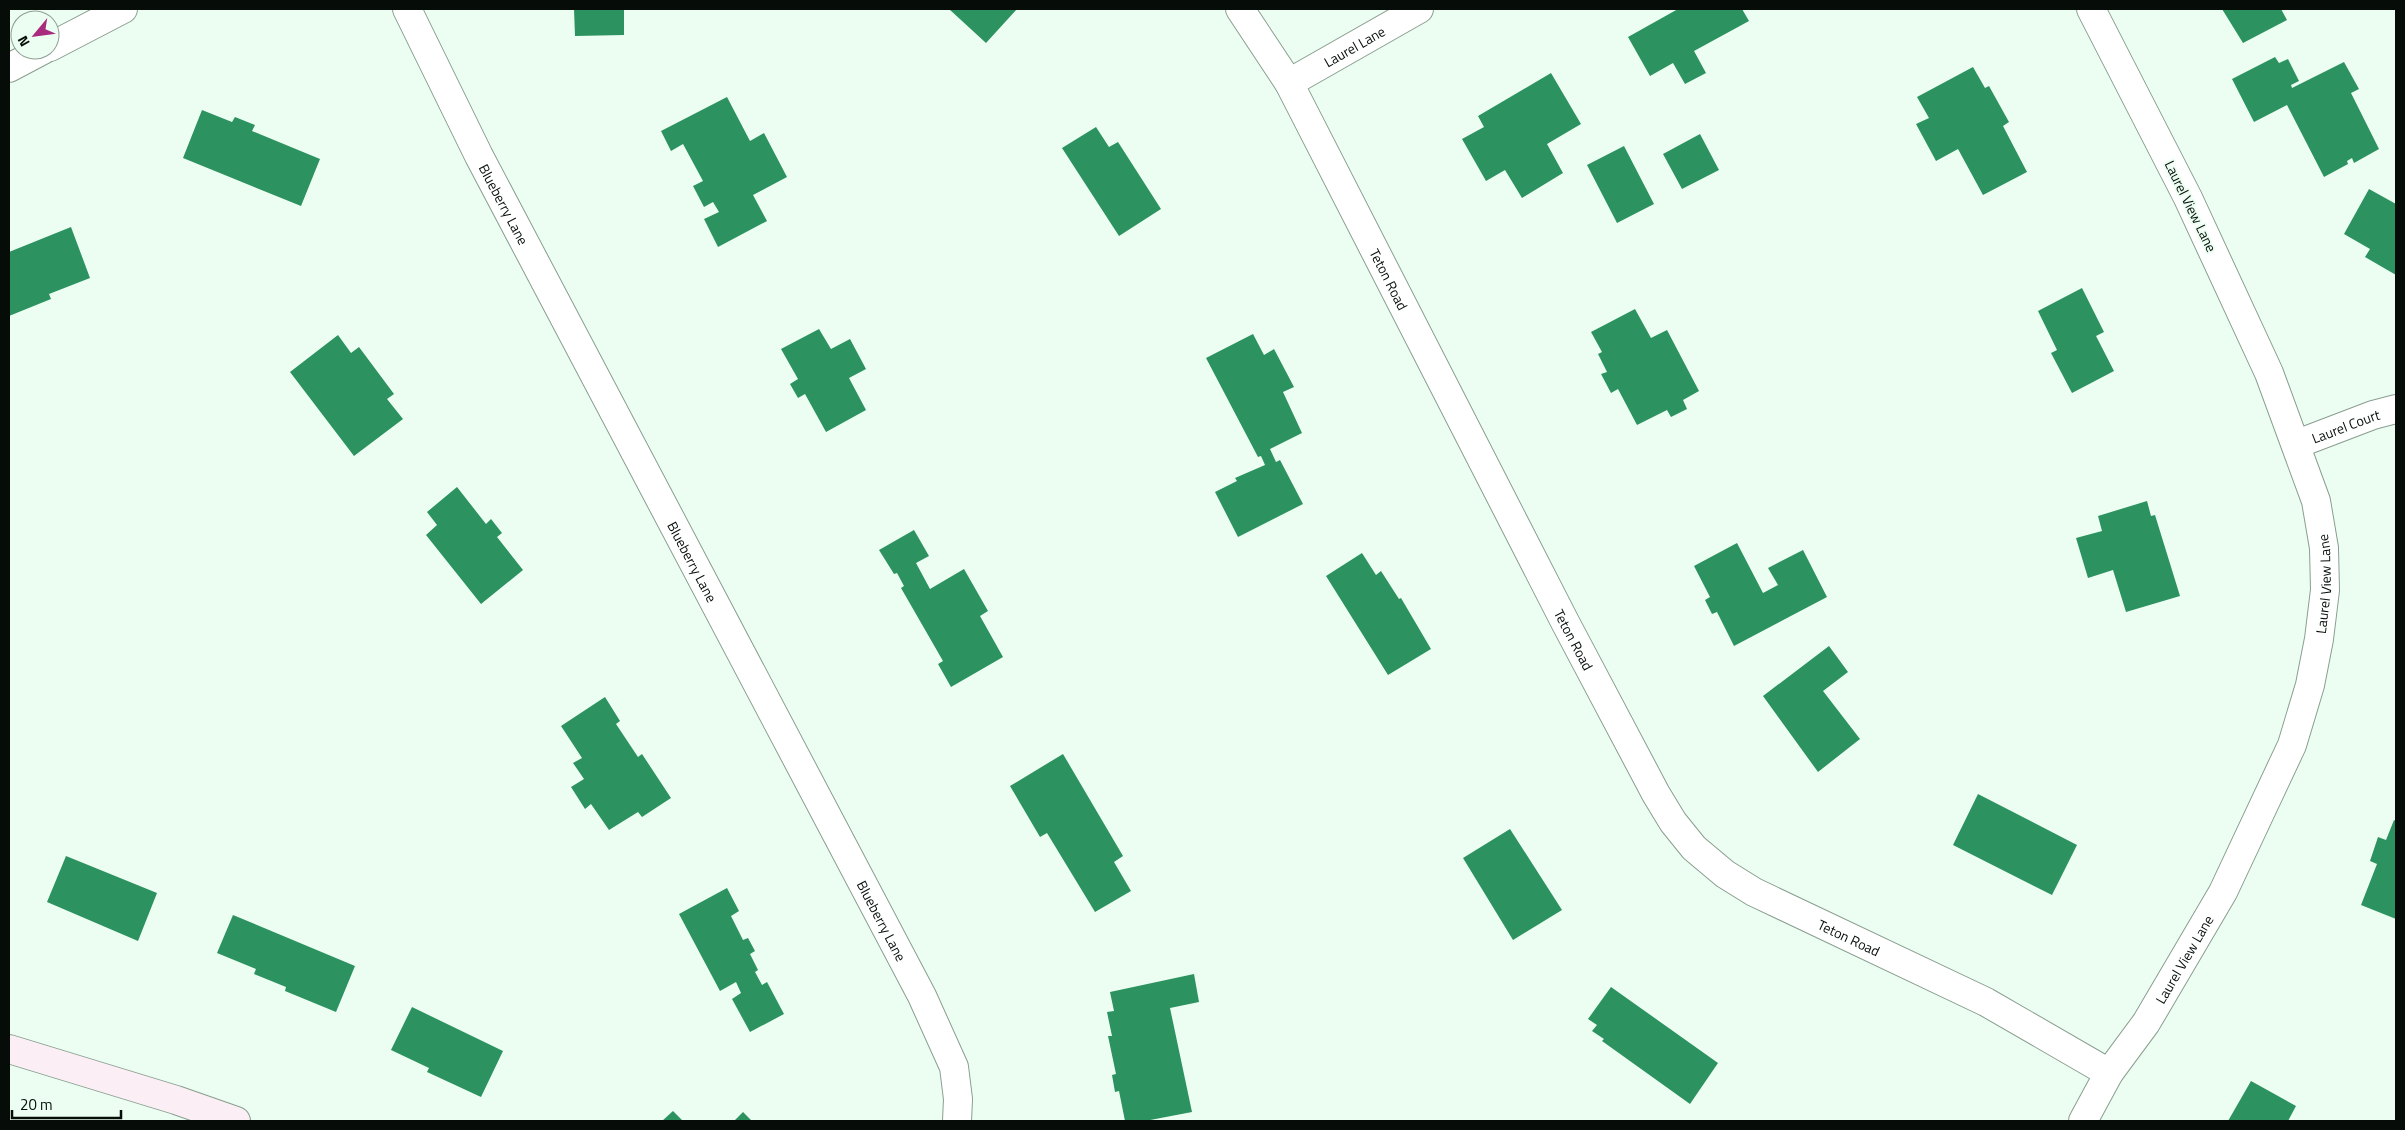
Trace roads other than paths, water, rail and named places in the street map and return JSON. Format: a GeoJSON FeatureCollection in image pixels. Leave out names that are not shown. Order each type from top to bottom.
{"type":"FeatureCollection","features":[{"type":"Feature","properties":{"kind":"main road"},"geometry":{"type":"LineString","coordinates":[[9,1049],[176,1100],[236,1121]]}},
{"type":"Feature","properties":{"kind":"street"},"geometry":{"type":"LineString","coordinates":[[60,41],[123,9]]}},
{"type":"Feature","properties":{"kind":"street","name":"Blueberry Lane"},"geometry":{"type":"LineString","coordinates":[[407,9],[479,156],[922,996],[954,1067],[958,1099],[957,1121]]}},
{"type":"Feature","properties":{"kind":"street","name":"Teton Road"},"geometry":{"type":"LineString","coordinates":[[1240,9],[1289,83],[1628,742],[1656,794],[1694,848],[1725,874],[1754,892],[1986,1002],[2110,1073]]}},
{"type":"Feature","properties":{"kind":"street","name":"Laurel Lane"},"geometry":{"type":"LineString","coordinates":[[1289,83],[1420,9]]}},
{"type":"Feature","properties":{"kind":"street","name":"Laurel View Lane"},"geometry":{"type":"LineString","coordinates":[[2083,1121],[2110,1073],[2146,1023],[2224,892],[2294,737],[2310,685],[2326,590],[2324,548],[2316,501],[2270,373],[2188,198],[2091,9]]}},
{"type":"Feature","properties":{"kind":"street"},"geometry":{"type":"LineString","coordinates":[[9,68],[24,60]]}},
{"type":"Feature","properties":{"kind":"street","name":"Laurel Court"},"geometry":{"type":"LineString","coordinates":[[2297,444],[2373,415],[2396,409]]}}]}
